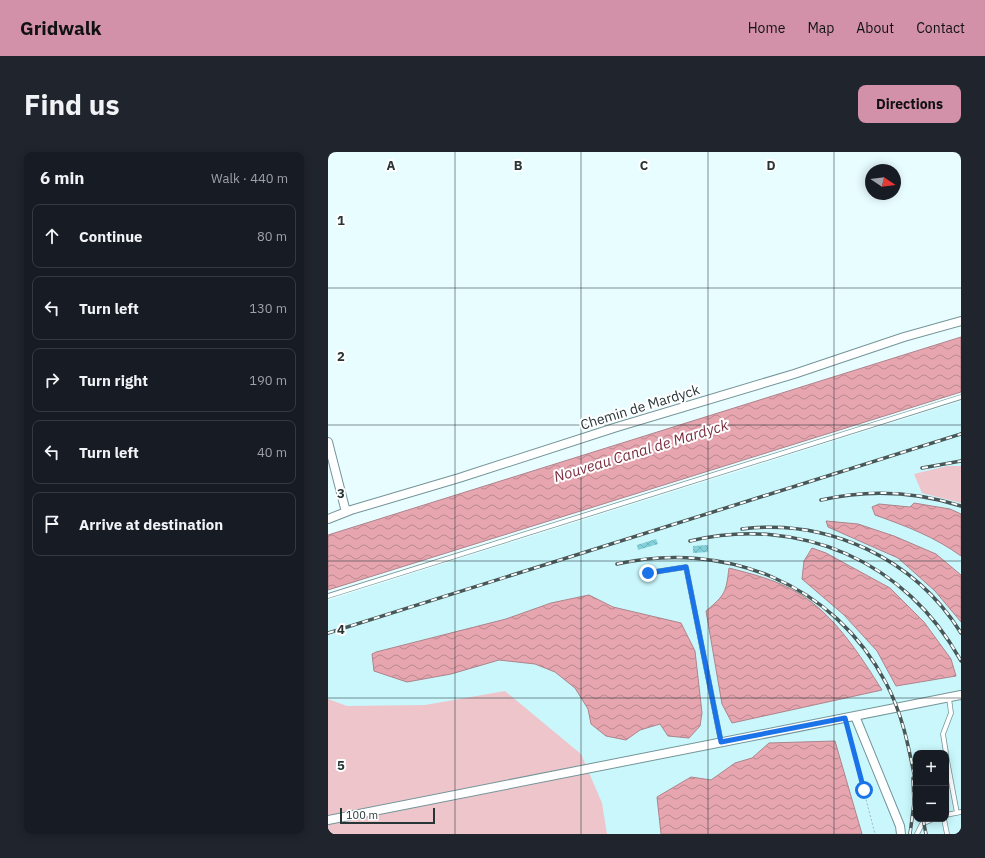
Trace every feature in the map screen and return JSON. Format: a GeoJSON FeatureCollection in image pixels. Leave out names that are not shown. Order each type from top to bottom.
{"type":"FeatureCollection","features":[{"type":"Feature","properties":{"kind":"street","name":"Chemin de Mardyck"},"geometry":{"type":"LineString","coordinates":[[328,519],[346,512],[472,474],[617,427],[794,374],[904,337],[961,321]]}},
{"type":"Feature","properties":{"kind":"street"},"geometry":{"type":"LineString","coordinates":[[328,442],[346,512]]}},
{"type":"Feature","properties":{"kind":"street"},"geometry":{"type":"LineString","coordinates":[[328,820],[961,695]]}},
{"type":"Feature","properties":{"kind":"street"},"geometry":{"type":"LineString","coordinates":[[855,716],[900,826],[901,834]]}},
{"type":"Feature","properties":{"kind":"lane"},"geometry":{"type":"LineString","coordinates":[[328,596],[961,397]]}},
{"type":"Feature","properties":{"kind":"lane"},"geometry":{"type":"LineString","coordinates":[[648,573],[686,567],[721,742]]}},
{"type":"Feature","properties":{"kind":"lane"},"geometry":{"type":"LineString","coordinates":[[945,750],[943,734],[951,713],[948,697]]}},
{"type":"Feature","properties":{"kind":"lane"},"geometry":{"type":"LineString","coordinates":[[949,768],[959,813],[949,815]]}},
{"type":"Feature","properties":{"kind":"lane"},"geometry":{"type":"LineString","coordinates":[[917,834],[922,824],[926,822]]}},
{"type":"Feature","properties":{"kind":"lane"},"geometry":{"type":"LineString","coordinates":[[945,822],[947,834]]}},
{"type":"Feature","properties":{"kind":"path"},"geometry":{"type":"LineString","coordinates":[[845,718],[875,834]]}},
{"type":"Feature","properties":{"kind":"shaded area"},"geometry":{"type":"Polygon","coordinates":[[[961,401],[961,834],[328,834],[328,600],[961,401]]]}},
{"type":"Feature","properties":{"kind":"shaded area"},"geometry":{"type":"Polygon","coordinates":[[[947,466],[961,466],[961,503],[922,493],[914,474],[947,466]]]}},
{"type":"Feature","properties":{"kind":"shaded area"},"geometry":{"type":"Polygon","coordinates":[[[505,691],[581,754],[602,803],[607,834],[328,834],[328,699],[347,706],[425,705],[505,691]]]}},
{"type":"Feature","properties":{"kind":"water","name":"Nouveau Canal de Mardyck"},"geometry":{"type":"Polygon","coordinates":[[[961,337],[961,392],[328,590],[328,535],[961,337]]]}},
{"type":"Feature","properties":{"kind":"water"},"geometry":{"type":"Polygon","coordinates":[[[914,503],[950,509],[961,514],[961,556],[931,538],[875,515],[872,507],[879,504],[910,507],[914,503]]]}},
{"type":"Feature","properties":{"kind":"water"},"geometry":{"type":"Polygon","coordinates":[[[826,521],[858,524],[894,536],[936,554],[961,575],[961,622],[935,591],[898,558],[828,527],[826,521]]]}},
{"type":"Feature","properties":{"kind":"water"},"geometry":{"type":"Polygon","coordinates":[[[812,548],[826,553],[890,588],[924,622],[951,659],[956,676],[896,686],[877,651],[844,615],[802,579],[804,561],[812,548]]]}},
{"type":"Feature","properties":{"kind":"water"},"geometry":{"type":"Polygon","coordinates":[[[729,568],[782,584],[811,602],[835,624],[845,636],[865,663],[882,690],[732,723],[722,704],[706,611],[724,593],[729,568]]]}},
{"type":"Feature","properties":{"kind":"water"},"geometry":{"type":"Polygon","coordinates":[[[589,595],[613,607],[681,623],[695,651],[702,713],[700,726],[689,738],[668,736],[660,724],[640,730],[626,740],[606,736],[591,724],[588,709],[575,688],[555,672],[535,664],[499,660],[451,674],[407,682],[374,671],[372,654],[376,652],[506,619],[551,603],[589,595]]]}},
{"type":"Feature","properties":{"kind":"water"},"geometry":{"type":"Polygon","coordinates":[[[835,741],[862,834],[661,834],[657,797],[691,777],[711,780],[735,763],[752,758],[769,743],[835,741]]]}},
{"type":"Feature","properties":{"kind":"building"},"geometry":{"type":"Polygon","coordinates":[[[656,539],[658,544],[638,550],[637,545],[656,539]]]}},
{"type":"Feature","properties":{"kind":"building"},"geometry":{"type":"Polygon","coordinates":[[[708,545],[708,552],[693,553],[693,546],[708,545]]]}},
{"type":"Feature","properties":{"kind":"railway"},"geometry":{"type":"LineString","coordinates":[[328,633],[961,434]]}},
{"type":"Feature","properties":{"kind":"railway"},"geometry":{"type":"LineString","coordinates":[[922,468],[961,461]]}},
{"type":"Feature","properties":{"kind":"railway"},"geometry":{"type":"LineString","coordinates":[[821,500],[857,494],[891,493],[926,497],[961,506]]}},
{"type":"Feature","properties":{"kind":"railway"},"geometry":{"type":"LineString","coordinates":[[742,529],[775,527],[806,530],[837,538],[867,549],[894,565],[920,584],[942,607],[961,633]]}},
{"type":"Feature","properties":{"kind":"railway"},"geometry":{"type":"LineString","coordinates":[[690,541],[731,535],[771,535],[810,541],[846,554],[880,572],[911,596],[938,626],[961,661]]}},
{"type":"Feature","properties":{"kind":"railway"},"geometry":{"type":"LineString","coordinates":[[617,564],[657,558],[697,558],[735,565],[772,577],[806,595],[837,619],[864,648],[886,683],[897,707],[908,745],[913,769]]}},
{"type":"Feature","properties":{"kind":"railway"},"geometry":{"type":"LineString","coordinates":[[910,834],[914,803],[913,786]]}},
{"type":"Feature","properties":{"kind":"railway"},"geometry":{"type":"LineString","coordinates":[[924,822],[926,834]]}},
{"type":"Feature","properties":{"kind":"route"},"geometry":{"type":"LineString","coordinates":[[648,573],[686,567],[721,742],[845,718],[864,790]]}}]}
